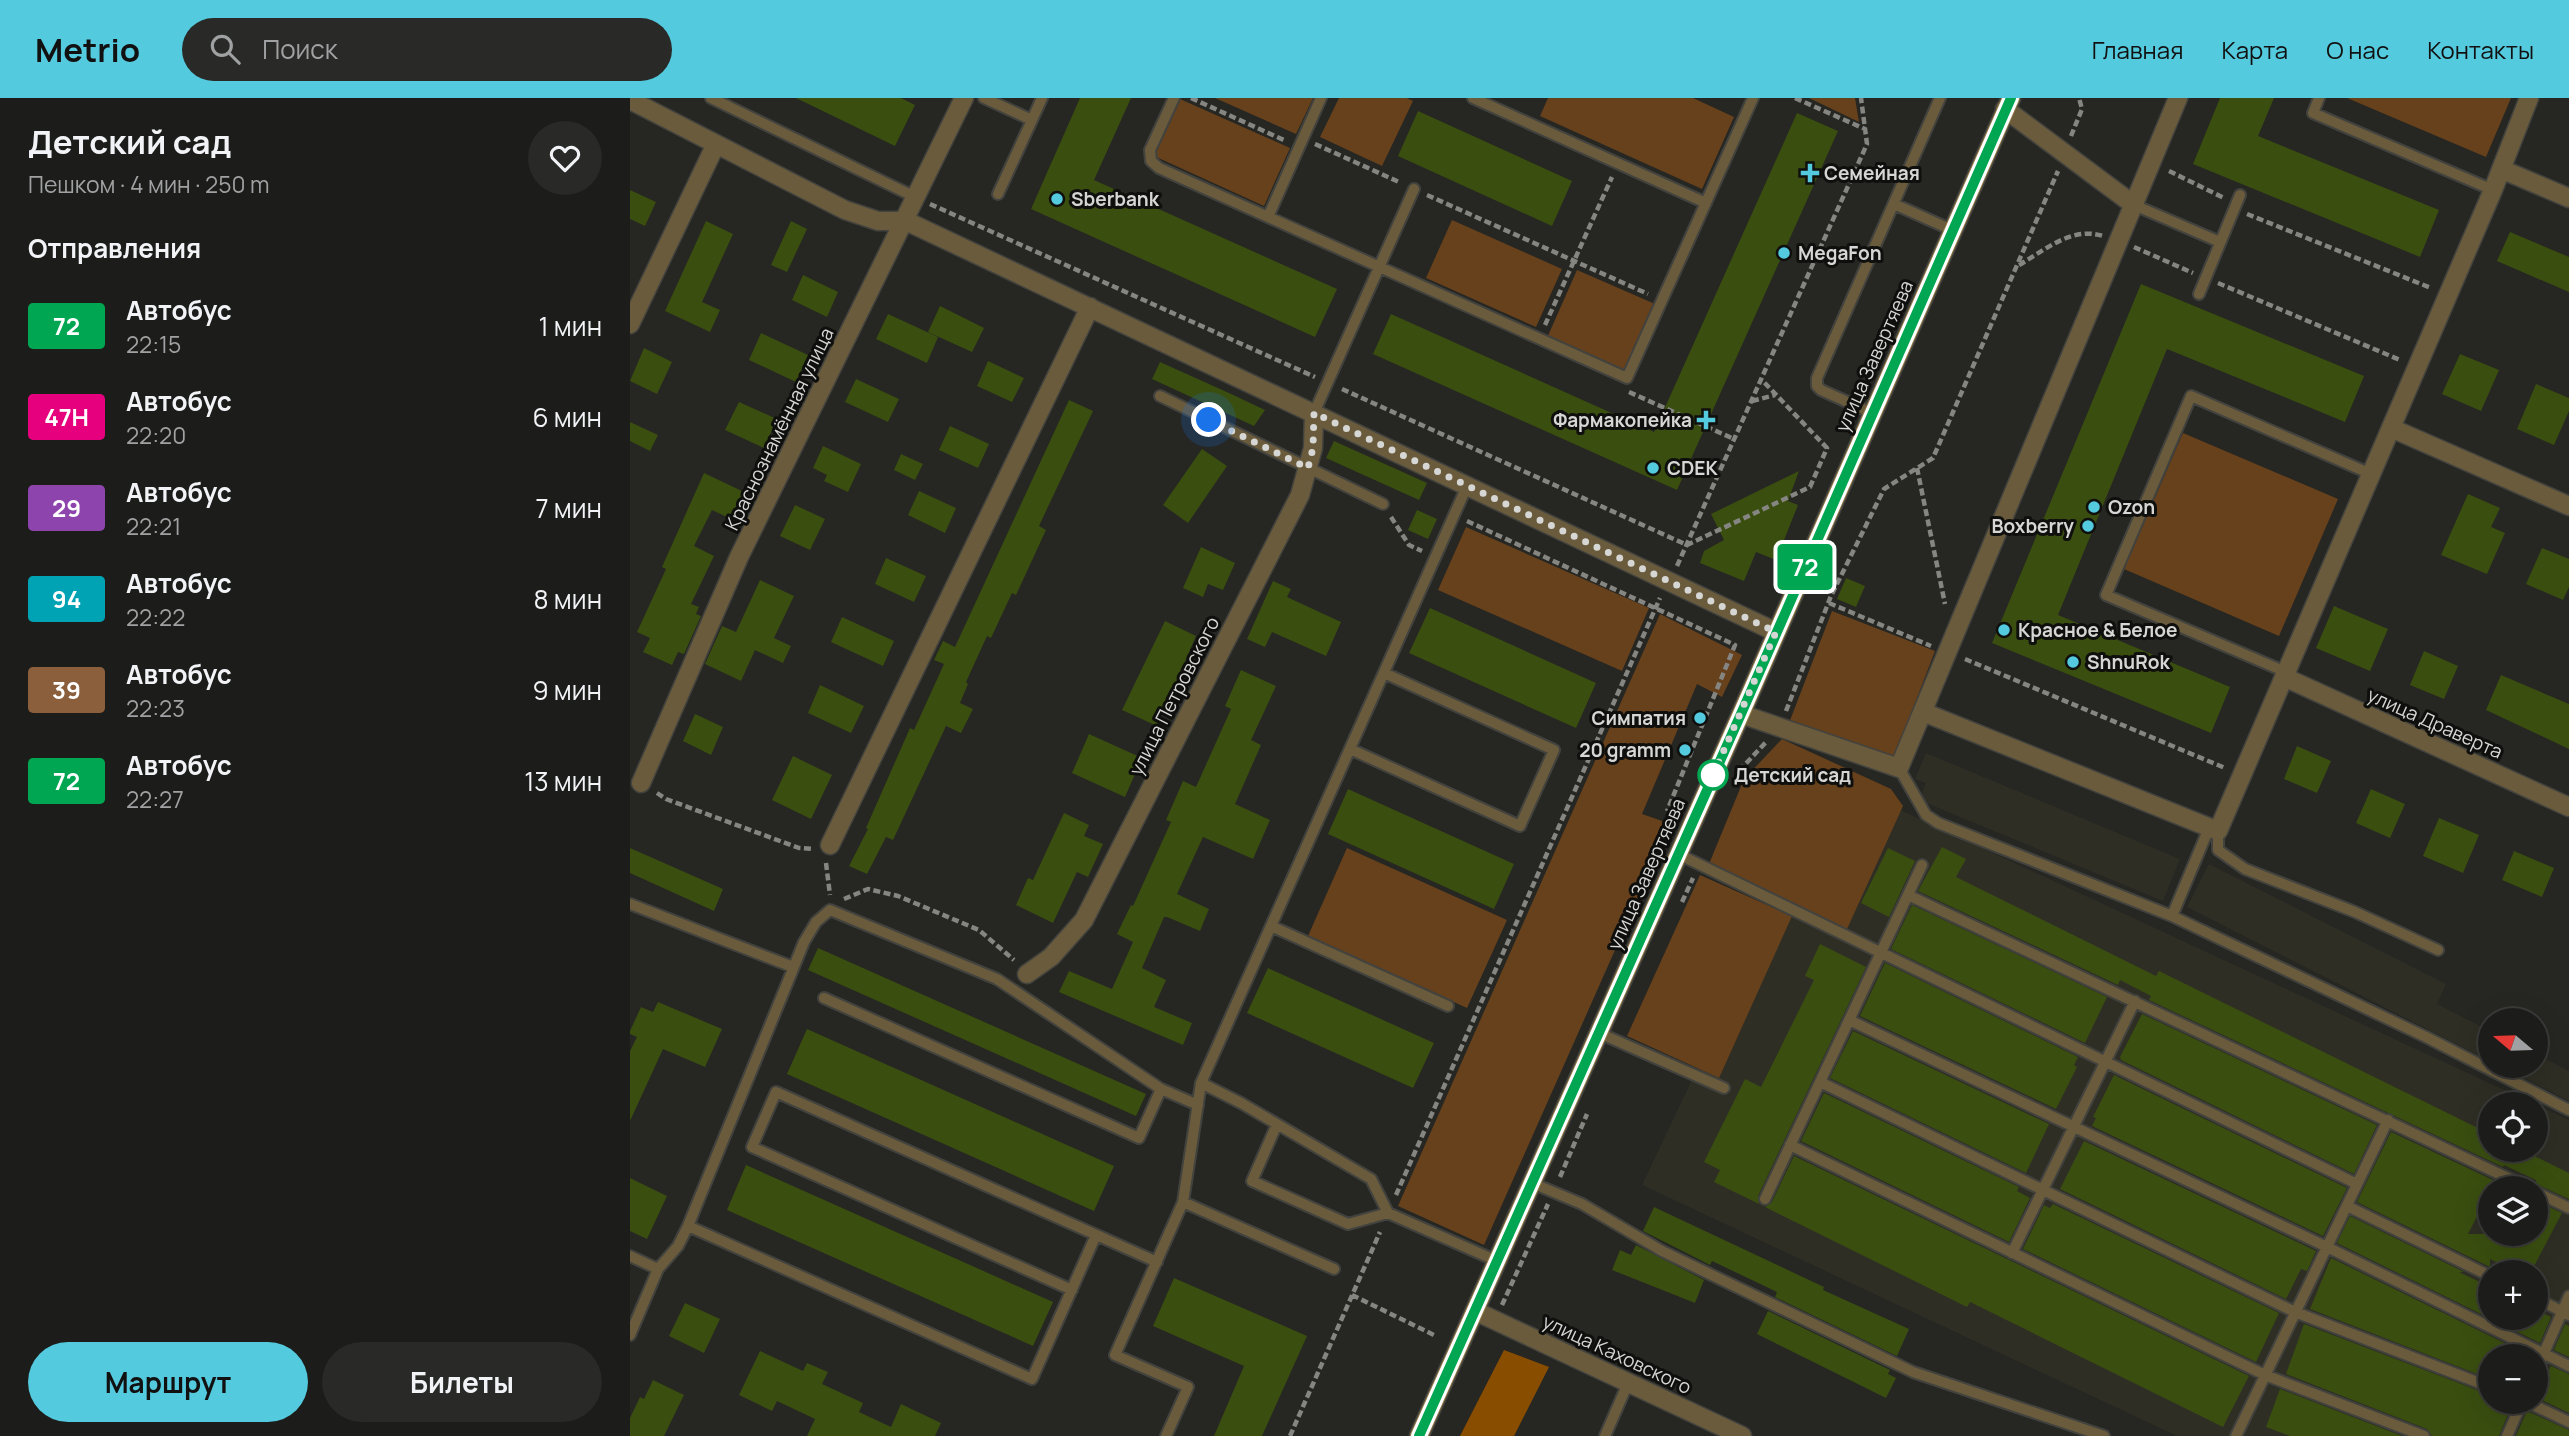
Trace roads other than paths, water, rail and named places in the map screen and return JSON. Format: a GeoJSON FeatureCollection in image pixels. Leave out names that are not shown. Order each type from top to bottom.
{"type":"FeatureCollection","features":[{"type":"Feature","properties":{"kind":"main road","name":"улица Завертяева"},"geometry":{"type":"LineString","coordinates":[[1419,1436],[1741,714],[2008,101]]}},
{"type":"Feature","properties":{"kind":"street","name":"Краснознамённая улица"},"geometry":{"type":"LineString","coordinates":[[641,783],[739,557],[964,98]]}},
{"type":"Feature","properties":{"kind":"street"},"geometry":{"type":"LineString","coordinates":[[1741,714],[1899,768],[2178,98]]}},
{"type":"Feature","properties":{"kind":"street"},"geometry":{"type":"LineString","coordinates":[[1923,712],[2213,830],[2242,775],[2493,190],[2529,98]]}},
{"type":"Feature","properties":{"kind":"street"},"geometry":{"type":"LineString","coordinates":[[630,100],[845,210],[878,221],[906,220],[1776,632]]}},
{"type":"Feature","properties":{"kind":"street"},"geometry":{"type":"LineString","coordinates":[[2008,101],[2064,153],[2133,205]]}},
{"type":"Feature","properties":{"kind":"street"},"geometry":{"type":"LineString","coordinates":[[630,324],[716,144]]}},
{"type":"Feature","properties":{"kind":"street"},"geometry":{"type":"LineString","coordinates":[[2501,169],[2569,198]]}},
{"type":"Feature","properties":{"kind":"street"},"geometry":{"type":"LineString","coordinates":[[830,845],[1090,307]]}},
{"type":"Feature","properties":{"kind":"street","name":"улица Петровского"},"geometry":{"type":"LineString","coordinates":[[1027,974],[1051,957],[1084,920],[1300,495],[1313,448],[1314,413]]}},
{"type":"Feature","properties":{"kind":"street"},"geometry":{"type":"LineString","coordinates":[[2391,428],[2569,506]]}},
{"type":"Feature","properties":{"kind":"street","name":"улица Драверта"},"geometry":{"type":"LineString","coordinates":[[2285,675],[2569,807]]}},
{"type":"Feature","properties":{"kind":"street","name":"улица Каховского"},"geometry":{"type":"LineString","coordinates":[[1475,1311],[1742,1436]]}},
{"type":"Feature","properties":{"kind":"lane"},"geometry":{"type":"LineString","coordinates":[[711,98],[917,198]]}},
{"type":"Feature","properties":{"kind":"lane"},"geometry":{"type":"LineString","coordinates":[[984,98],[1032,120]]}},
{"type":"Feature","properties":{"kind":"lane"},"geometry":{"type":"LineString","coordinates":[[999,194],[1042,98]]}},
{"type":"Feature","properties":{"kind":"lane"},"geometry":{"type":"LineString","coordinates":[[1174,98],[1150,150],[1151,161],[1159,168],[1627,378],[1751,99]]}},
{"type":"Feature","properties":{"kind":"lane"},"geometry":{"type":"LineString","coordinates":[[1268,217],[1321,98]]}},
{"type":"Feature","properties":{"kind":"lane"},"geometry":{"type":"LineString","coordinates":[[1473,98],[1706,203]]}},
{"type":"Feature","properties":{"kind":"lane"},"geometry":{"type":"LineString","coordinates":[[1872,413],[1821,390],[1817,386],[1817,378],[1941,98]]}},
{"type":"Feature","properties":{"kind":"lane"},"geometry":{"type":"LineString","coordinates":[[2319,98],[2313,113],[2493,190]]}},
{"type":"Feature","properties":{"kind":"lane"},"geometry":{"type":"LineString","coordinates":[[1314,413],[1415,189]]}},
{"type":"Feature","properties":{"kind":"lane"},"geometry":{"type":"LineString","coordinates":[[2199,294],[2240,195]]}},
{"type":"Feature","properties":{"kind":"lane"},"geometry":{"type":"LineString","coordinates":[[1894,204],[1952,230]]}},
{"type":"Feature","properties":{"kind":"lane"},"geometry":{"type":"LineString","coordinates":[[2133,205],[2220,242]]}},
{"type":"Feature","properties":{"kind":"lane"},"geometry":{"type":"LineString","coordinates":[[1160,396],[1383,504]]}},
{"type":"Feature","properties":{"kind":"lane"},"geometry":{"type":"LineString","coordinates":[[2285,675],[2106,595],[2164,458],[2191,397],[2371,474]]}},
{"type":"Feature","properties":{"kind":"lane"},"geometry":{"type":"LineString","coordinates":[[1166,1436],[1188,1387],[1115,1355],[1183,1202],[1201,1083],[1467,486]]}},
{"type":"Feature","properties":{"kind":"lane"},"geometry":{"type":"LineString","coordinates":[[1350,749],[1520,825],[1554,750],[1384,673]]}},
{"type":"Feature","properties":{"kind":"lane"},"geometry":{"type":"LineString","coordinates":[[1899,768],[1926,815],[1938,823],[2172,916],[2426,1037],[2569,1110]]}},
{"type":"Feature","properties":{"kind":"lane"},"geometry":{"type":"LineString","coordinates":[[2172,916],[2213,830]]}},
{"type":"Feature","properties":{"kind":"lane"},"geometry":{"type":"LineString","coordinates":[[2213,830],[2218,850],[2245,869],[2355,912],[2438,950]]}},
{"type":"Feature","properties":{"kind":"lane"},"geometry":{"type":"LineString","coordinates":[[1678,854],[2357,1184]]}},
{"type":"Feature","properties":{"kind":"lane"},"geometry":{"type":"LineString","coordinates":[[1765,1199],[1922,865]]}},
{"type":"Feature","properties":{"kind":"lane"},"geometry":{"type":"LineString","coordinates":[[1908,895],[2504,1176]]}},
{"type":"Feature","properties":{"kind":"lane"},"geometry":{"type":"LineString","coordinates":[[630,904],[793,967]]}},
{"type":"Feature","properties":{"kind":"lane"},"geometry":{"type":"LineString","coordinates":[[630,1335],[658,1269],[678,1246],[688,1227],[793,967],[816,922],[830,910],[997,979],[1161,1089],[1198,1105]]}},
{"type":"Feature","properties":{"kind":"lane"},"geometry":{"type":"LineString","coordinates":[[1271,926],[1448,1006]]}},
{"type":"Feature","properties":{"kind":"lane"},"geometry":{"type":"LineString","coordinates":[[824,998],[1139,1138],[1161,1089]]}},
{"type":"Feature","properties":{"kind":"lane"},"geometry":{"type":"LineString","coordinates":[[2012,1253],[2134,1001]]}},
{"type":"Feature","properties":{"kind":"lane"},"geometry":{"type":"LineString","coordinates":[[1849,1020],[2327,1247],[2523,1344]]}},
{"type":"Feature","properties":{"kind":"lane"},"geometry":{"type":"LineString","coordinates":[[1599,1032],[1724,1088]]}},
{"type":"Feature","properties":{"kind":"lane"},"geometry":{"type":"LineString","coordinates":[[1820,1082],[2295,1312],[2478,1382]]}},
{"type":"Feature","properties":{"kind":"lane"},"geometry":{"type":"LineString","coordinates":[[1201,1083],[1371,1179],[1388,1213]]}},
{"type":"Feature","properties":{"kind":"lane"},"geometry":{"type":"LineString","coordinates":[[1072,1290],[752,1147],[776,1092],[1157,1262]]}},
{"type":"Feature","properties":{"kind":"lane"},"geometry":{"type":"LineString","coordinates":[[2236,1436],[2388,1120]]}},
{"type":"Feature","properties":{"kind":"lane"},"geometry":{"type":"LineString","coordinates":[[1277,1124],[1252,1181],[1348,1224],[1388,1213],[1497,1261]]}},
{"type":"Feature","properties":{"kind":"lane"},"geometry":{"type":"LineString","coordinates":[[1790,1145],[2265,1376],[2424,1436]]}},
{"type":"Feature","properties":{"kind":"lane"},"geometry":{"type":"LineString","coordinates":[[1532,1183],[1582,1205],[1662,1251],[1913,1372],[2104,1436]]}},
{"type":"Feature","properties":{"kind":"lane"},"geometry":{"type":"LineString","coordinates":[[2548,1198],[2569,1208]]}},
{"type":"Feature","properties":{"kind":"lane"},"geometry":{"type":"LineString","coordinates":[[1183,1202],[1334,1269]]}},
{"type":"Feature","properties":{"kind":"lane"},"geometry":{"type":"LineString","coordinates":[[2347,1206],[2478,1270]]}},
{"type":"Feature","properties":{"kind":"lane"},"geometry":{"type":"LineString","coordinates":[[688,1227],[1032,1379],[1096,1235]]}},
{"type":"Feature","properties":{"kind":"lane"},"geometry":{"type":"LineString","coordinates":[[630,1256],[658,1269]]}},
{"type":"Feature","properties":{"kind":"lane"},"geometry":{"type":"LineString","coordinates":[[2548,1345],[2566,1313],[2569,1296]]}},
{"type":"Feature","properties":{"kind":"lane"},"geometry":{"type":"LineString","coordinates":[[2548,1304],[2566,1313]]}},
{"type":"Feature","properties":{"kind":"lane"},"geometry":{"type":"LineString","coordinates":[[2548,1356],[2569,1366]]}},
{"type":"Feature","properties":{"kind":"lane"},"geometry":{"type":"LineString","coordinates":[[1605,1436],[1628,1383]]}},
{"type":"Feature","properties":{"kind":"lane"},"geometry":{"type":"LineString","coordinates":[[2548,1412],[2569,1422]]}},
{"type":"Feature","properties":{"kind":"lane"},"geometry":{"type":"LineString","coordinates":[[2507,1436],[2519,1414]]}},
{"type":"Feature","properties":{"kind":"place","name":"Семейная"},"geometry":{"type":"Point","coordinates":[1810,173]}},
{"type":"Feature","properties":{"kind":"place","name":"Sberbank"},"geometry":{"type":"Point","coordinates":[1057,199]}},
{"type":"Feature","properties":{"kind":"place","name":"MegaFon"},"geometry":{"type":"Point","coordinates":[1784,253]}},
{"type":"Feature","properties":{"kind":"place","name":"Фармакопейка"},"geometry":{"type":"Point","coordinates":[1706,420]}},
{"type":"Feature","properties":{"kind":"place","name":"CDEK"},"geometry":{"type":"Point","coordinates":[1653,468]}},
{"type":"Feature","properties":{"kind":"place","name":"Ozon"},"geometry":{"type":"Point","coordinates":[2094,507]}},
{"type":"Feature","properties":{"kind":"place","name":"Boxberry"},"geometry":{"type":"Point","coordinates":[2088,526]}},
{"type":"Feature","properties":{"kind":"place","name":"Красное & Белое"},"geometry":{"type":"Point","coordinates":[2004,630]}},
{"type":"Feature","properties":{"kind":"place","name":"ShnuRok"},"geometry":{"type":"Point","coordinates":[2073,662]}},
{"type":"Feature","properties":{"kind":"place","name":"Симпатия"},"geometry":{"type":"Point","coordinates":[1700,718]}},
{"type":"Feature","properties":{"kind":"place","name":"20 gramm"},"geometry":{"type":"Point","coordinates":[1685,750]}},
{"type":"Feature","properties":{"kind":"place","name":"Детский сад"},"geometry":{"type":"Point","coordinates":[1713,775]}}]}
